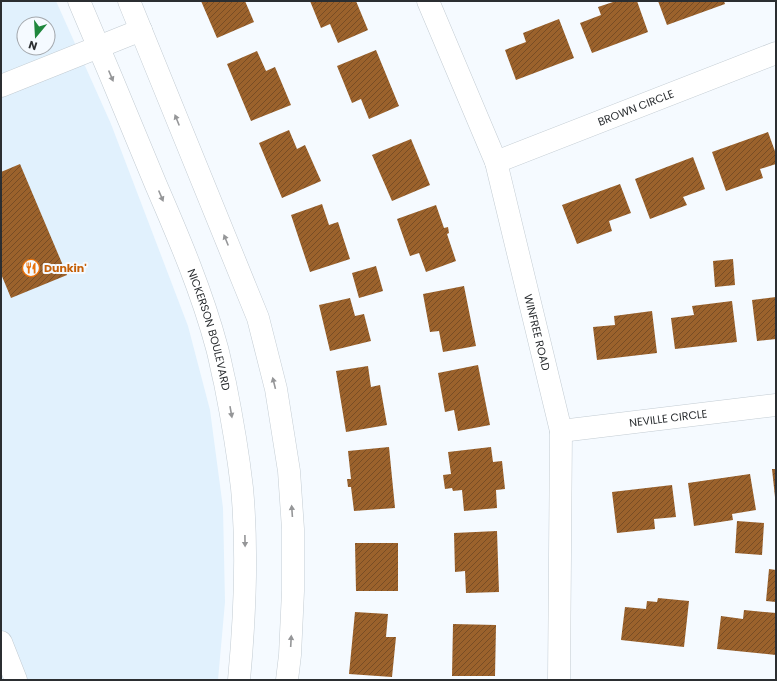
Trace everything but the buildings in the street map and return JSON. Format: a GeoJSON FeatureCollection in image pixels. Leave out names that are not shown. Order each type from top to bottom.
{"type":"FeatureCollection","features":[{"type":"Feature","properties":{"kind":"street","name":"NICKERSON BOULEVARD"},"geometry":{"type":"LineString","coordinates":[[79,1],[188,259],[218,349],[228,396],[242,489],[245,537],[245,585],[239,680]]}},
{"type":"Feature","properties":{"kind":"street"},"geometry":{"type":"LineString","coordinates":[[130,1],[258,318],[276,389],[289,471],[293,529],[294,591],[287,680]]}},
{"type":"Feature","properties":{"kind":"street","name":"WINFREE ROAD"},"geometry":{"type":"LineString","coordinates":[[428,1],[496,162],[561,431],[559,680]]}},
{"type":"Feature","properties":{"kind":"street"},"geometry":{"type":"LineString","coordinates":[[1,86],[141,30]]}},
{"type":"Feature","properties":{"kind":"street","name":"BROWN CIRCLE"},"geometry":{"type":"LineString","coordinates":[[496,162],[776,53]]}},
{"type":"Feature","properties":{"kind":"street","name":"NEVILLE CIRCLE"},"geometry":{"type":"LineString","coordinates":[[561,431],[776,405]]}},
{"type":"Feature","properties":{"kind":"street"},"geometry":{"type":"LineString","coordinates":[[1,642],[16,680]]}},
{"type":"Feature","properties":{"kind":"shaded area"},"geometry":{"type":"Polygon","coordinates":[[[1,1],[56,1],[111,124],[188,326],[210,410],[223,508],[225,602],[218,680],[1,680],[1,1]]]}},
{"type":"Feature","properties":{"kind":"place","name":"Dunkin'"},"geometry":{"type":"Point","coordinates":[31,268]}}]}
